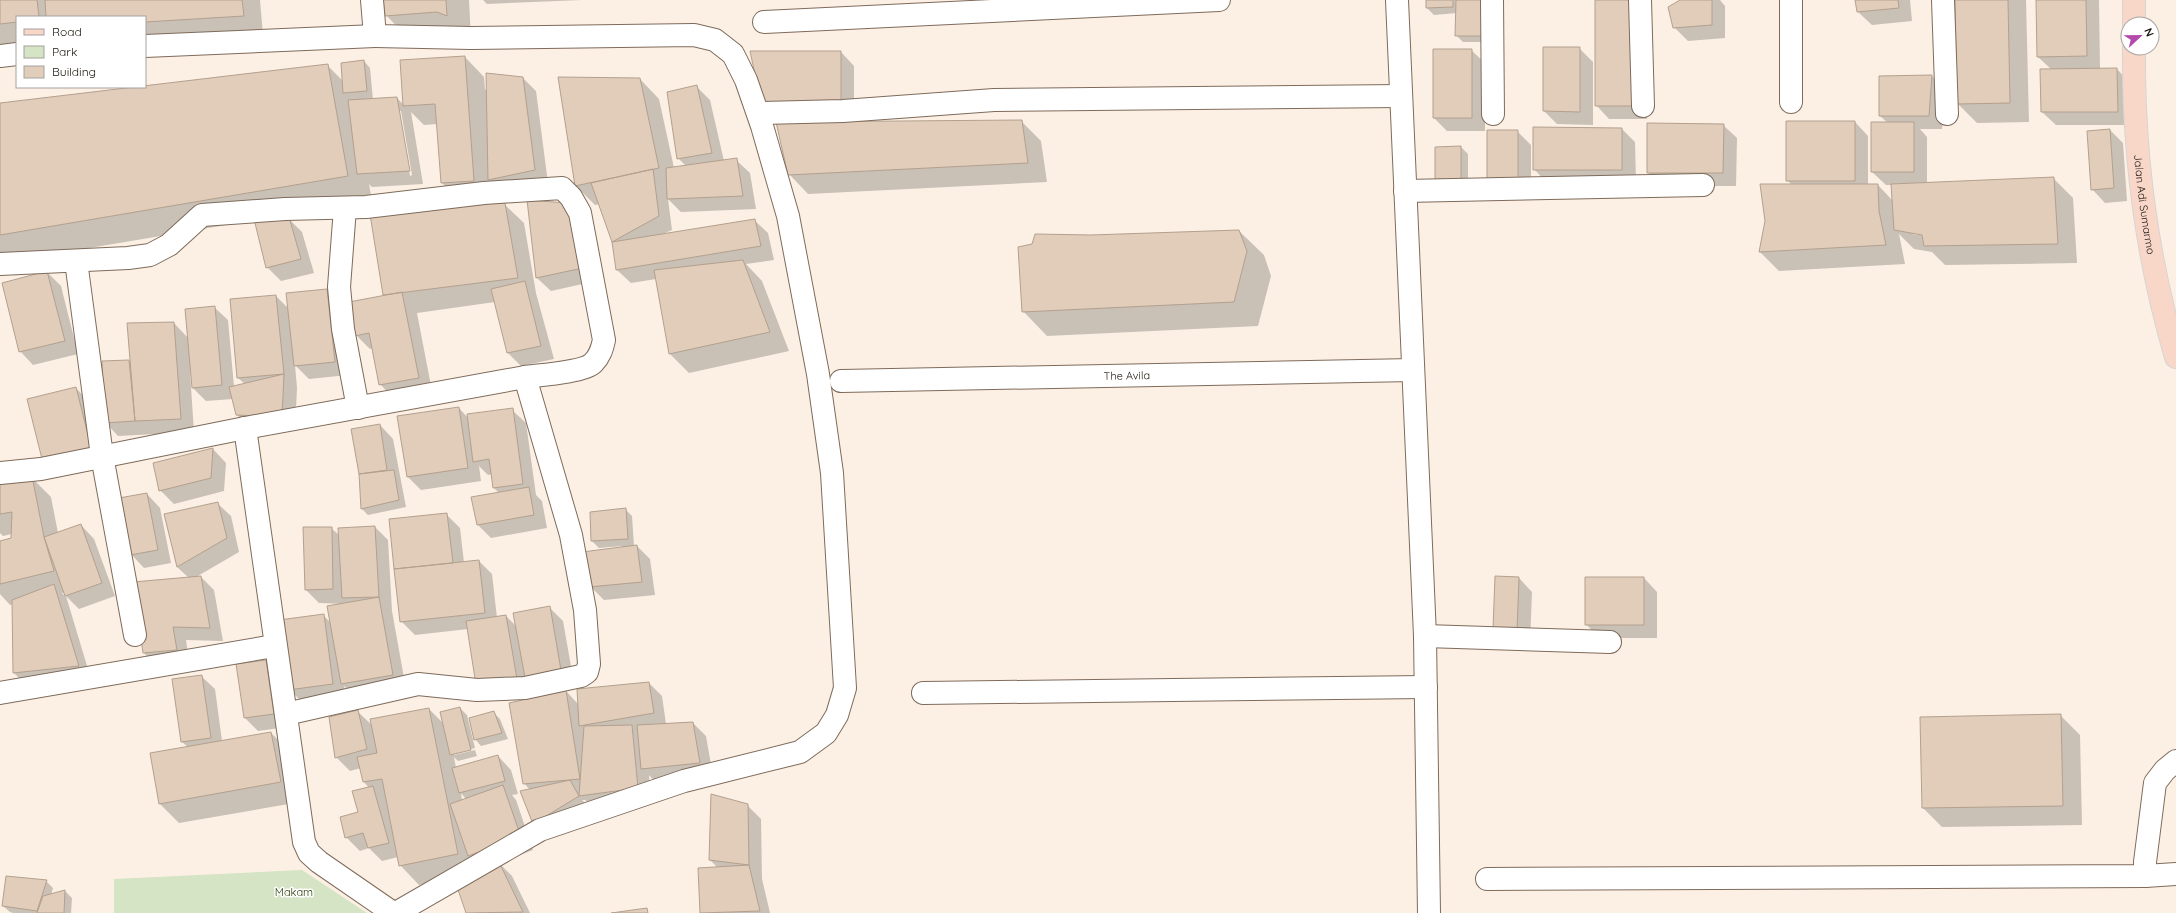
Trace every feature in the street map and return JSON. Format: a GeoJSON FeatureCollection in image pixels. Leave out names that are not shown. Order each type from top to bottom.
{"type":"FeatureCollection","features":[{"type":"Feature","properties":{"kind":"main road"},"geometry":{"type":"LineString","coordinates":[[2134,0],[2134,16]]}},
{"type":"Feature","properties":{"kind":"main road","name":"Jalan Adi Sumarmo"},"geometry":{"type":"LineString","coordinates":[[2134,56],[2140,193],[2162,310],[2176,358]]}},
{"type":"Feature","properties":{"kind":"street"},"geometry":{"type":"LineString","coordinates":[[372,0],[376,36]]}},
{"type":"Feature","properties":{"kind":"street"},"geometry":{"type":"LineString","coordinates":[[764,22],[1219,0]]}},
{"type":"Feature","properties":{"kind":"street"},"geometry":{"type":"LineString","coordinates":[[1397,0],[1425,636],[1429,913]]}},
{"type":"Feature","properties":{"kind":"street"},"geometry":{"type":"LineString","coordinates":[[1492,0],[1493,114]]}},
{"type":"Feature","properties":{"kind":"street"},"geometry":{"type":"LineString","coordinates":[[1640,0],[1644,106]]}},
{"type":"Feature","properties":{"kind":"street"},"geometry":{"type":"LineString","coordinates":[[1791,0],[1791,102]]}},
{"type":"Feature","properties":{"kind":"street"},"geometry":{"type":"LineString","coordinates":[[1943,0],[1948,114]]}},
{"type":"Feature","properties":{"kind":"street"},"geometry":{"type":"LineString","coordinates":[[146,46],[376,36],[471,38],[694,35],[715,40],[733,54],[746,80],[758,113],[788,216],[818,374],[832,473],[845,688],[837,715],[826,733],[800,752],[684,781],[540,830],[396,913]]}},
{"type":"Feature","properties":{"kind":"street"},"geometry":{"type":"LineString","coordinates":[[0,56],[16,54]]}},
{"type":"Feature","properties":{"kind":"street"},"geometry":{"type":"LineString","coordinates":[[758,113],[843,111],[994,100],[1401,96]]}},
{"type":"Feature","properties":{"kind":"street"},"geometry":{"type":"LineString","coordinates":[[1405,191],[1703,185]]}},
{"type":"Feature","properties":{"kind":"street"},"geometry":{"type":"LineString","coordinates":[[0,264],[128,258],[150,255],[168,245],[202,215],[285,209],[345,208],[484,193],[562,188],[571,197],[580,213],[604,340],[601,353],[592,364],[568,371],[525,377],[245,428],[41,469],[0,473]]}},
{"type":"Feature","properties":{"kind":"street"},"geometry":{"type":"LineString","coordinates":[[345,208],[339,287],[343,330],[358,408]]}},
{"type":"Feature","properties":{"kind":"street"},"geometry":{"type":"LineString","coordinates":[[76,261],[102,456],[135,635]]}},
{"type":"Feature","properties":{"kind":"street","name":"The Avila"},"geometry":{"type":"LineString","coordinates":[[841,381],[1413,370]]}},
{"type":"Feature","properties":{"kind":"street"},"geometry":{"type":"LineString","coordinates":[[286,714],[418,684],[477,690],[525,688],[582,676],[587,672],[589,664],[585,610],[571,535],[525,377]]}},
{"type":"Feature","properties":{"kind":"street"},"geometry":{"type":"LineString","coordinates":[[245,428],[274,646],[286,714],[304,842],[309,853],[393,913]]}},
{"type":"Feature","properties":{"kind":"street"},"geometry":{"type":"LineString","coordinates":[[1425,636],[1610,642]]}},
{"type":"Feature","properties":{"kind":"street"},"geometry":{"type":"LineString","coordinates":[[0,694],[274,646]]}},
{"type":"Feature","properties":{"kind":"street"},"geometry":{"type":"LineString","coordinates":[[923,693],[1426,687]]}},
{"type":"Feature","properties":{"kind":"street"},"geometry":{"type":"LineString","coordinates":[[2145,876],[2145,862],[2155,783],[2164,770],[2176,761]]}},
{"type":"Feature","properties":{"kind":"street"},"geometry":{"type":"LineString","coordinates":[[1487,879],[2145,876],[2176,874]]}},
{"type":"Feature","properties":{"kind":"green space","name":"Makam"},"geometry":{"type":"Polygon","coordinates":[[[302,870],[367,913],[114,913],[114,879],[302,870]]]}},
{"type":"Feature","properties":{"kind":"building"},"geometry":{"type":"Polygon","coordinates":[[[0,0],[37,0],[39,16],[16,16],[16,22],[0,24],[0,0]]]}},
{"type":"Feature","properties":{"kind":"building"},"geometry":{"type":"Polygon","coordinates":[[[45,0],[242,0],[244,16],[146,22],[146,16],[46,16],[45,0]]]}},
{"type":"Feature","properties":{"kind":"building"},"geometry":{"type":"Polygon","coordinates":[[[383,0],[446,0],[447,16],[437,12],[385,16],[383,0]]]}},
{"type":"Feature","properties":{"kind":"building"},"geometry":{"type":"Polygon","coordinates":[[[1426,0],[1453,0],[1453,7],[1426,8],[1426,0]]]}},
{"type":"Feature","properties":{"kind":"building"},"geometry":{"type":"Polygon","coordinates":[[[1456,0],[1488,0],[1487,36],[1455,36],[1456,0]]]}},
{"type":"Feature","properties":{"kind":"building"},"geometry":{"type":"Polygon","coordinates":[[[1595,0],[1634,0],[1634,106],[1595,106],[1595,0]]]}},
{"type":"Feature","properties":{"kind":"building"},"geometry":{"type":"Polygon","coordinates":[[[1680,0],[1712,0],[1712,25],[1673,28],[1668,7],[1680,0]]]}},
{"type":"Feature","properties":{"kind":"building"},"geometry":{"type":"Polygon","coordinates":[[[1855,0],[1898,0],[1899,8],[1857,12],[1855,0]]]}},
{"type":"Feature","properties":{"kind":"building"},"geometry":{"type":"Polygon","coordinates":[[[1955,0],[2008,0],[2010,103],[1957,104],[1955,0]]]}},
{"type":"Feature","properties":{"kind":"building"},"geometry":{"type":"Polygon","coordinates":[[[2036,0],[2086,0],[2087,56],[2037,57],[2036,0]]]}},
{"type":"Feature","properties":{"kind":"building"},"geometry":{"type":"Polygon","coordinates":[[[1543,47],[1580,47],[1580,112],[1543,111],[1543,47]]]}},
{"type":"Feature","properties":{"kind":"building"},"geometry":{"type":"Polygon","coordinates":[[[1433,49],[1472,49],[1472,118],[1433,118],[1433,49]]]}},
{"type":"Feature","properties":{"kind":"building"},"geometry":{"type":"Polygon","coordinates":[[[750,51],[841,51],[841,109],[762,107],[750,51]]]}},
{"type":"Feature","properties":{"kind":"building"},"geometry":{"type":"Polygon","coordinates":[[[465,56],[474,181],[441,183],[435,104],[403,106],[400,60],[465,56]]]}},
{"type":"Feature","properties":{"kind":"building"},"geometry":{"type":"Polygon","coordinates":[[[364,60],[367,91],[343,93],[341,63],[364,60]]]}},
{"type":"Feature","properties":{"kind":"building"},"geometry":{"type":"Polygon","coordinates":[[[328,64],[348,176],[0,235],[0,103],[126,88],[146,88],[146,86],[328,64]]]}},
{"type":"Feature","properties":{"kind":"building"},"geometry":{"type":"Polygon","coordinates":[[[2117,68],[2118,112],[2041,112],[2040,69],[2117,68]]]}},
{"type":"Feature","properties":{"kind":"building"},"geometry":{"type":"Polygon","coordinates":[[[486,73],[523,77],[535,170],[488,180],[486,73]]]}},
{"type":"Feature","properties":{"kind":"building"},"geometry":{"type":"Polygon","coordinates":[[[1932,75],[1929,116],[1879,116],[1879,76],[1932,75]]]}},
{"type":"Feature","properties":{"kind":"building"},"geometry":{"type":"Polygon","coordinates":[[[558,77],[640,78],[659,168],[575,186],[558,77]]]}},
{"type":"Feature","properties":{"kind":"building"},"geometry":{"type":"Polygon","coordinates":[[[697,85],[712,153],[677,159],[667,92],[697,85]]]}},
{"type":"Feature","properties":{"kind":"building"},"geometry":{"type":"Polygon","coordinates":[[[397,97],[410,171],[357,174],[348,100],[397,97]]]}},
{"type":"Feature","properties":{"kind":"building"},"geometry":{"type":"Polygon","coordinates":[[[1022,120],[1028,163],[788,175],[776,122],[1022,120]]]}},
{"type":"Feature","properties":{"kind":"building"},"geometry":{"type":"Polygon","coordinates":[[[1786,121],[1855,121],[1855,181],[1786,181],[1786,121]]]}},
{"type":"Feature","properties":{"kind":"building"},"geometry":{"type":"Polygon","coordinates":[[[1871,122],[1914,122],[1914,172],[1871,172],[1871,122]]]}},
{"type":"Feature","properties":{"kind":"building"},"geometry":{"type":"Polygon","coordinates":[[[1647,123],[1724,124],[1723,173],[1647,173],[1647,123]]]}},
{"type":"Feature","properties":{"kind":"building"},"geometry":{"type":"Polygon","coordinates":[[[1533,127],[1622,128],[1622,170],[1533,170],[1533,127]]]}},
{"type":"Feature","properties":{"kind":"building"},"geometry":{"type":"Polygon","coordinates":[[[2110,129],[2114,188],[2091,190],[2087,131],[2110,129]]]}},
{"type":"Feature","properties":{"kind":"building"},"geometry":{"type":"Polygon","coordinates":[[[1487,130],[1518,130],[1518,182],[1487,182],[1487,130]]]}},
{"type":"Feature","properties":{"kind":"building"},"geometry":{"type":"Polygon","coordinates":[[[1461,146],[1461,183],[1435,183],[1435,147],[1461,146]]]}},
{"type":"Feature","properties":{"kind":"building"},"geometry":{"type":"Polygon","coordinates":[[[737,158],[743,196],[667,199],[666,168],[737,158]]]}},
{"type":"Feature","properties":{"kind":"building"},"geometry":{"type":"Polygon","coordinates":[[[653,169],[659,216],[612,242],[591,183],[653,169]]]}},
{"type":"Feature","properties":{"kind":"building"},"geometry":{"type":"Polygon","coordinates":[[[2054,177],[2058,244],[1924,246],[1922,235],[1894,230],[1891,184],[2054,177]]]}},
{"type":"Feature","properties":{"kind":"building"},"geometry":{"type":"Polygon","coordinates":[[[1760,184],[1878,184],[1879,211],[1886,245],[1759,252],[1765,221],[1760,184]]]}},
{"type":"Feature","properties":{"kind":"building"},"geometry":{"type":"Polygon","coordinates":[[[527,200],[567,203],[583,268],[536,278],[527,200]]]}},
{"type":"Feature","properties":{"kind":"building"},"geometry":{"type":"Polygon","coordinates":[[[505,203],[518,278],[383,295],[369,208],[505,203]]]}},
{"type":"Feature","properties":{"kind":"building"},"geometry":{"type":"Polygon","coordinates":[[[253,215],[289,217],[301,259],[266,268],[253,215]]]}},
{"type":"Feature","properties":{"kind":"building"},"geometry":{"type":"Polygon","coordinates":[[[755,219],[761,246],[616,270],[612,242],[755,219]]]}},
{"type":"Feature","properties":{"kind":"building"},"geometry":{"type":"Polygon","coordinates":[[[1239,230],[1247,251],[1234,302],[1022,312],[1018,247],[1032,244],[1035,234],[1091,235],[1239,230]]]}},
{"type":"Feature","properties":{"kind":"building"},"geometry":{"type":"Polygon","coordinates":[[[743,260],[770,332],[669,354],[654,270],[743,260]]]}},
{"type":"Feature","properties":{"kind":"building"},"geometry":{"type":"Polygon","coordinates":[[[47,271],[65,341],[19,352],[2,283],[47,271]]]}},
{"type":"Feature","properties":{"kind":"building"},"geometry":{"type":"Polygon","coordinates":[[[525,281],[541,346],[507,353],[491,289],[525,281]]]}},
{"type":"Feature","properties":{"kind":"building"},"geometry":{"type":"Polygon","coordinates":[[[327,289],[335,362],[294,366],[286,293],[327,289]]]}},
{"type":"Feature","properties":{"kind":"building"},"geometry":{"type":"Polygon","coordinates":[[[402,292],[419,378],[379,385],[369,333],[355,336],[349,302],[402,292]]]}},
{"type":"Feature","properties":{"kind":"building"},"geometry":{"type":"Polygon","coordinates":[[[276,295],[284,374],[237,378],[230,299],[276,295]]]}},
{"type":"Feature","properties":{"kind":"building"},"geometry":{"type":"Polygon","coordinates":[[[215,306],[222,385],[192,388],[185,309],[215,306]]]}},
{"type":"Feature","properties":{"kind":"building"},"geometry":{"type":"Polygon","coordinates":[[[174,322],[181,419],[135,421],[127,323],[174,322]]]}},
{"type":"Feature","properties":{"kind":"building"},"geometry":{"type":"Polygon","coordinates":[[[129,360],[135,421],[104,423],[102,361],[129,360]]]}},
{"type":"Feature","properties":{"kind":"building"},"geometry":{"type":"Polygon","coordinates":[[[284,374],[282,417],[236,415],[229,387],[284,374]]]}},
{"type":"Feature","properties":{"kind":"building"},"geometry":{"type":"Polygon","coordinates":[[[76,387],[92,451],[43,463],[27,399],[76,387]]]}},
{"type":"Feature","properties":{"kind":"building"},"geometry":{"type":"Polygon","coordinates":[[[459,407],[468,468],[407,477],[397,416],[459,407]]]}},
{"type":"Feature","properties":{"kind":"building"},"geometry":{"type":"Polygon","coordinates":[[[513,408],[523,484],[493,488],[489,459],[473,462],[467,414],[513,408]]]}},
{"type":"Feature","properties":{"kind":"building"},"geometry":{"type":"Polygon","coordinates":[[[380,424],[387,470],[359,474],[351,429],[380,424]]]}},
{"type":"Feature","properties":{"kind":"building"},"geometry":{"type":"Polygon","coordinates":[[[213,448],[211,478],[159,491],[153,463],[213,448]]]}},
{"type":"Feature","properties":{"kind":"building"},"geometry":{"type":"Polygon","coordinates":[[[394,470],[399,500],[361,509],[359,474],[394,470]]]}},
{"type":"Feature","properties":{"kind":"building"},"geometry":{"type":"Polygon","coordinates":[[[32,476],[44,537],[54,571],[0,584],[0,541],[11,538],[12,512],[0,514],[0,484],[32,476]]]}},
{"type":"Feature","properties":{"kind":"building"},"geometry":{"type":"Polygon","coordinates":[[[529,487],[534,515],[477,525],[471,497],[529,487]]]}},
{"type":"Feature","properties":{"kind":"building"},"geometry":{"type":"Polygon","coordinates":[[[147,493],[158,550],[130,555],[119,498],[147,493]]]}},
{"type":"Feature","properties":{"kind":"building"},"geometry":{"type":"Polygon","coordinates":[[[218,502],[227,538],[177,567],[164,514],[218,502]]]}},
{"type":"Feature","properties":{"kind":"building"},"geometry":{"type":"Polygon","coordinates":[[[626,508],[628,539],[591,541],[590,512],[626,508]]]}},
{"type":"Feature","properties":{"kind":"building"},"geometry":{"type":"Polygon","coordinates":[[[447,513],[453,563],[394,569],[389,519],[447,513]]]}},
{"type":"Feature","properties":{"kind":"building"},"geometry":{"type":"Polygon","coordinates":[[[81,524],[102,583],[65,596],[44,537],[81,524]]]}},
{"type":"Feature","properties":{"kind":"building"},"geometry":{"type":"Polygon","coordinates":[[[375,526],[379,597],[342,598],[338,528],[375,526]]]}},
{"type":"Feature","properties":{"kind":"building"},"geometry":{"type":"Polygon","coordinates":[[[303,527],[332,527],[333,589],[305,590],[303,527]]]}},
{"type":"Feature","properties":{"kind":"building"},"geometry":{"type":"Polygon","coordinates":[[[637,545],[642,582],[589,587],[582,552],[637,545]]]}},
{"type":"Feature","properties":{"kind":"building"},"geometry":{"type":"Polygon","coordinates":[[[479,560],[485,613],[400,622],[394,569],[479,560]]]}},
{"type":"Feature","properties":{"kind":"building"},"geometry":{"type":"Polygon","coordinates":[[[201,576],[210,628],[173,627],[177,650],[143,653],[133,582],[201,576]]]}},
{"type":"Feature","properties":{"kind":"building"},"geometry":{"type":"Polygon","coordinates":[[[1495,576],[1519,577],[1517,631],[1493,629],[1495,576]]]}},
{"type":"Feature","properties":{"kind":"building"},"geometry":{"type":"Polygon","coordinates":[[[1585,577],[1644,577],[1644,625],[1585,625],[1585,577]]]}},
{"type":"Feature","properties":{"kind":"building"},"geometry":{"type":"Polygon","coordinates":[[[54,584],[79,666],[13,673],[12,600],[54,584]]]}},
{"type":"Feature","properties":{"kind":"building"},"geometry":{"type":"Polygon","coordinates":[[[379,597],[393,675],[341,684],[327,606],[379,597]]]}},
{"type":"Feature","properties":{"kind":"building"},"geometry":{"type":"Polygon","coordinates":[[[550,606],[562,676],[526,683],[513,613],[550,606]]]}},
{"type":"Feature","properties":{"kind":"building"},"geometry":{"type":"Polygon","coordinates":[[[324,614],[333,684],[288,690],[279,620],[324,614]]]}},
{"type":"Feature","properties":{"kind":"building"},"geometry":{"type":"Polygon","coordinates":[[[506,615],[517,679],[476,685],[466,621],[506,615]]]}},
{"type":"Feature","properties":{"kind":"building"},"geometry":{"type":"Polygon","coordinates":[[[266,660],[274,714],[244,718],[236,664],[266,660]]]}},
{"type":"Feature","properties":{"kind":"building"},"geometry":{"type":"Polygon","coordinates":[[[202,675],[211,738],[181,742],[172,679],[202,675]]]}},
{"type":"Feature","properties":{"kind":"building"},"geometry":{"type":"Polygon","coordinates":[[[649,682],[654,713],[579,726],[577,689],[649,682]]]}},
{"type":"Feature","properties":{"kind":"building"},"geometry":{"type":"Polygon","coordinates":[[[566,690],[580,779],[523,784],[509,703],[566,690]]]}},
{"type":"Feature","properties":{"kind":"building"},"geometry":{"type":"Polygon","coordinates":[[[460,707],[471,750],[450,755],[440,712],[460,707]]]}},
{"type":"Feature","properties":{"kind":"building"},"geometry":{"type":"Polygon","coordinates":[[[429,708],[458,854],[399,866],[382,779],[363,782],[357,757],[377,753],[370,719],[429,708]]]}},
{"type":"Feature","properties":{"kind":"building"},"geometry":{"type":"Polygon","coordinates":[[[358,710],[367,749],[335,758],[329,717],[358,710]]]}},
{"type":"Feature","properties":{"kind":"building"},"geometry":{"type":"Polygon","coordinates":[[[494,711],[502,733],[474,740],[469,718],[494,711]]]}},
{"type":"Feature","properties":{"kind":"building"},"geometry":{"type":"Polygon","coordinates":[[[2061,714],[2063,806],[1922,808],[1920,717],[2061,714]]]}},
{"type":"Feature","properties":{"kind":"building"},"geometry":{"type":"Polygon","coordinates":[[[693,722],[700,763],[641,769],[637,725],[693,722]]]}},
{"type":"Feature","properties":{"kind":"building"},"geometry":{"type":"Polygon","coordinates":[[[632,725],[638,788],[579,796],[584,726],[632,725]]]}},
{"type":"Feature","properties":{"kind":"building"},"geometry":{"type":"Polygon","coordinates":[[[271,732],[281,782],[159,804],[150,753],[271,732]]]}},
{"type":"Feature","properties":{"kind":"building"},"geometry":{"type":"Polygon","coordinates":[[[498,755],[505,781],[459,793],[452,768],[498,755]]]}},
{"type":"Feature","properties":{"kind":"building"},"geometry":{"type":"Polygon","coordinates":[[[570,780],[579,796],[533,824],[520,791],[570,780]]]}},
{"type":"Feature","properties":{"kind":"building"},"geometry":{"type":"Polygon","coordinates":[[[503,785],[521,837],[468,856],[450,804],[503,785]]]}},
{"type":"Feature","properties":{"kind":"building"},"geometry":{"type":"Polygon","coordinates":[[[373,786],[389,843],[368,848],[363,833],[345,838],[340,817],[358,812],[352,791],[373,786]]]}},
{"type":"Feature","properties":{"kind":"building"},"geometry":{"type":"Polygon","coordinates":[[[711,794],[748,804],[749,865],[709,860],[711,794]]]}},
{"type":"Feature","properties":{"kind":"building"},"geometry":{"type":"Polygon","coordinates":[[[499,862],[523,912],[466,913],[455,881],[499,862]]]}},
{"type":"Feature","properties":{"kind":"building"},"geometry":{"type":"Polygon","coordinates":[[[749,865],[760,911],[700,913],[698,868],[749,865]]]}},
{"type":"Feature","properties":{"kind":"building"},"geometry":{"type":"Polygon","coordinates":[[[6,876],[47,880],[37,911],[2,906],[6,876]]]}},
{"type":"Feature","properties":{"kind":"building"},"geometry":{"type":"Polygon","coordinates":[[[65,890],[64,913],[37,913],[43,896],[65,890]]]}},
{"type":"Feature","properties":{"kind":"building"},"geometry":{"type":"Polygon","coordinates":[[[647,908],[648,913],[611,913],[647,908]]]}}]}
